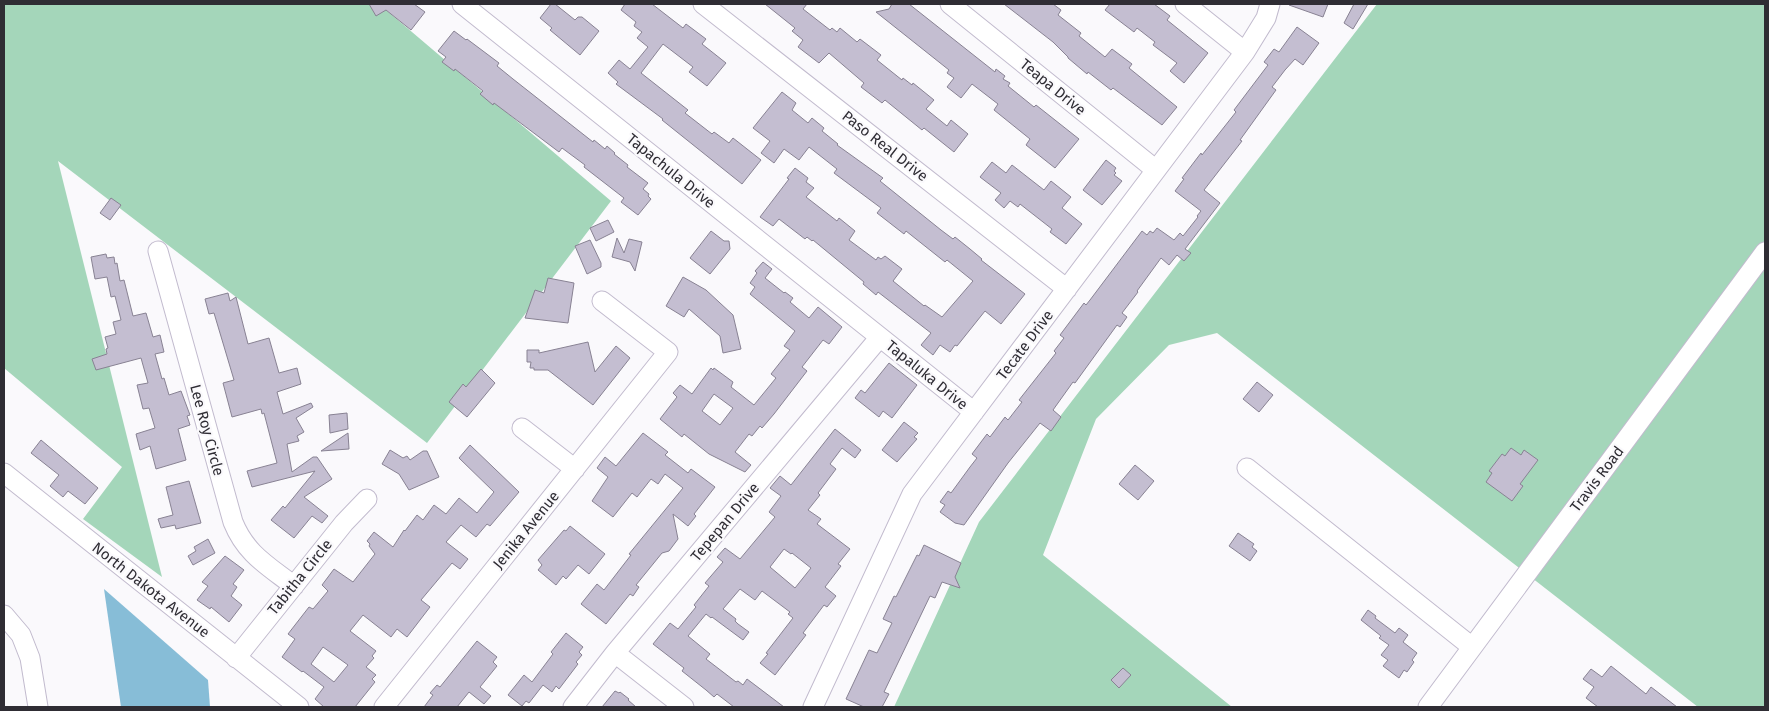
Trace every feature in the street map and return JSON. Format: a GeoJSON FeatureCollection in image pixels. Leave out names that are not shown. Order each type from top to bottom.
{"type":"FeatureCollection","features":[{"type":"Feature","properties":{"kind":"street","name":"Tapachula Drive"},"geometry":{"type":"LineString","coordinates":[[462,4],[880,338]]}},
{"type":"Feature","properties":{"kind":"street","name":"Paso Real Drive"},"geometry":{"type":"LineString","coordinates":[[703,4],[1067,289]]}},
{"type":"Feature","properties":{"kind":"street","name":"Teapa Drive"},"geometry":{"type":"LineString","coordinates":[[950,4],[1156,170]]}},
{"type":"Feature","properties":{"kind":"street"},"geometry":{"type":"LineString","coordinates":[[1185,4],[1246,52]]}},
{"type":"Feature","properties":{"kind":"street","name":"Tecate Drive"},"geometry":{"type":"LineString","coordinates":[[813,707],[912,494],[1246,52],[1266,18],[1270,4]]}},
{"type":"Feature","properties":{"kind":"street","name":"Lee Roy Circle"},"geometry":{"type":"LineString","coordinates":[[158,251],[238,536],[248,550],[294,586]]}},
{"type":"Feature","properties":{"kind":"street","name":"Travis Road"},"geometry":{"type":"LineString","coordinates":[[1428,707],[1765,252]]}},
{"type":"Feature","properties":{"kind":"street","name":"Jenika Avenue"},"geometry":{"type":"LineString","coordinates":[[384,707],[668,352],[602,301]]}},
{"type":"Feature","properties":{"kind":"street","name":"Tapaluka Drive"},"geometry":{"type":"LineString","coordinates":[[880,338],[974,412]]}},
{"type":"Feature","properties":{"kind":"street","name":"Tepepan Drive"},"geometry":{"type":"LineString","coordinates":[[573,707],[615,653],[880,338]]}},
{"type":"Feature","properties":{"kind":"street"},"geometry":{"type":"LineString","coordinates":[[522,428],[575,469]]}},
{"type":"Feature","properties":{"kind":"street"},"geometry":{"type":"LineString","coordinates":[[1247,468],[1472,647]]}},
{"type":"Feature","properties":{"kind":"street","name":"North Dakota Avenue"},"geometry":{"type":"LineString","coordinates":[[4,473],[299,707]]}},
{"type":"Feature","properties":{"kind":"street","name":"Tabitha Circle"},"geometry":{"type":"LineString","coordinates":[[236,658],[344,523],[367,499]]}},
{"type":"Feature","properties":{"kind":"street"},"geometry":{"type":"LineString","coordinates":[[4,615],[21,635],[30,658],[38,707]]}},
{"type":"Feature","properties":{"kind":"street"},"geometry":{"type":"LineString","coordinates":[[615,653],[684,707]]}},
{"type":"Feature","properties":{"kind":"green space"},"geometry":{"type":"Polygon","coordinates":[[[4,4],[379,4],[611,201],[427,443],[58,161],[162,577],[83,519],[122,467],[4,368],[4,4]]]}},
{"type":"Feature","properties":{"kind":"green space"},"geometry":{"type":"Polygon","coordinates":[[[1377,4],[1765,4],[1765,707],[1698,707],[1217,333],[1169,345],[1096,419],[1043,555],[1232,707],[894,707],[979,522],[1377,4]]]}},
{"type":"Feature","properties":{"kind":"water"},"geometry":{"type":"Polygon","coordinates":[[[104,589],[208,680],[210,707],[121,707],[104,589]]]}},
{"type":"Feature","properties":{"kind":"building"},"geometry":{"type":"Polygon","coordinates":[[[369,4],[414,4],[425,12],[411,30],[386,10],[376,16],[369,4]]]}},
{"type":"Feature","properties":{"kind":"building"},"geometry":{"type":"Polygon","coordinates":[[[551,4],[555,4],[575,20],[578,17],[582,17],[599,31],[580,55],[550,30],[552,28],[540,18],[551,4]]]}},
{"type":"Feature","properties":{"kind":"building"},"geometry":{"type":"Polygon","coordinates":[[[625,4],[652,4],[683,28],[686,24],[706,39],[702,44],[726,63],[707,86],[689,72],[693,67],[663,44],[641,73],[688,110],[685,113],[712,134],[714,132],[729,143],[733,138],[761,160],[742,184],[663,119],[616,84],[618,82],[608,73],[619,60],[630,69],[648,47],[637,38],[642,32],[634,26],[636,22],[621,10],[625,4]]]}},
{"type":"Feature","properties":{"kind":"building"},"geometry":{"type":"Polygon","coordinates":[[[765,4],[807,4],[803,9],[830,30],[832,28],[837,32],[840,28],[857,42],[860,39],[881,55],[877,60],[902,80],[903,78],[912,85],[913,83],[934,100],[926,109],[947,126],[951,120],[968,134],[954,152],[924,128],[922,130],[885,100],[882,103],[861,87],[864,83],[829,53],[819,63],[798,47],[803,40],[792,31],[795,28],[765,4]]]}},
{"type":"Feature","properties":{"kind":"building"},"geometry":{"type":"Polygon","coordinates":[[[892,4],[909,4],[995,72],[996,69],[1005,76],[1003,79],[1010,83],[1008,86],[1034,107],[1036,105],[1079,139],[1055,168],[1026,145],[1030,139],[994,110],[998,104],[972,84],[961,98],[947,87],[954,78],[947,73],[949,70],[876,12],[889,9],[892,4]]]}},
{"type":"Feature","properties":{"kind":"building"},"geometry":{"type":"Polygon","coordinates":[[[1004,4],[1053,4],[1061,10],[1058,15],[1081,33],[1079,36],[1105,57],[1112,49],[1132,64],[1129,68],[1177,107],[1162,125],[1113,88],[1111,90],[1088,72],[1087,74],[1053,42],[1004,4]]]}},
{"type":"Feature","properties":{"kind":"building"},"geometry":{"type":"Polygon","coordinates":[[[1110,4],[1154,4],[1170,16],[1167,20],[1208,53],[1184,83],[1170,71],[1177,63],[1153,45],[1155,42],[1137,28],[1134,32],[1105,10],[1110,4]]]}},
{"type":"Feature","properties":{"kind":"building"},"geometry":{"type":"Polygon","coordinates":[[[1290,4],[1328,4],[1323,17],[1290,4]]]}},
{"type":"Feature","properties":{"kind":"building"},"geometry":{"type":"Polygon","coordinates":[[[1354,4],[1368,4],[1353,29],[1344,23],[1354,4]]]}},
{"type":"Feature","properties":{"kind":"building"},"geometry":{"type":"Polygon","coordinates":[[[1297,27],[1319,43],[1303,65],[1295,59],[1285,70],[1272,87],[1276,90],[1240,140],[1242,141],[1204,190],[1220,203],[1185,249],[1191,253],[1184,261],[1177,255],[1169,265],[1161,258],[1122,313],[1127,317],[1120,327],[1117,325],[1053,410],[1061,417],[1051,431],[1040,423],[1008,463],[964,525],[955,523],[940,512],[945,505],[940,502],[948,491],[951,493],[977,458],[972,454],[987,434],[990,437],[1005,417],[1008,420],[1022,402],[1019,400],[1056,353],[1054,351],[1064,338],[1060,335],[1084,303],[1086,305],[1142,231],[1147,235],[1150,231],[1153,233],[1157,228],[1174,240],[1180,233],[1183,236],[1198,217],[1201,211],[1175,191],[1184,179],[1182,178],[1201,153],[1202,155],[1236,112],[1234,110],[1268,65],[1264,62],[1274,49],[1279,52],[1297,27]]]}},
{"type":"Feature","properties":{"kind":"building"},"geometry":{"type":"Polygon","coordinates":[[[454,31],[499,63],[497,66],[593,142],[594,140],[605,149],[607,146],[628,165],[627,167],[648,183],[643,189],[649,194],[648,196],[651,199],[638,215],[621,202],[624,198],[584,167],[585,165],[562,148],[559,152],[494,103],[493,105],[480,94],[483,91],[455,69],[454,71],[442,62],[446,57],[438,51],[454,31]]]}},
{"type":"Feature","properties":{"kind":"building"},"geometry":{"type":"Polygon","coordinates":[[[782,92],[796,103],[792,110],[808,123],[812,118],[824,128],[822,131],[837,145],[883,178],[880,181],[953,239],[955,237],[1025,294],[1001,324],[985,311],[950,352],[940,345],[933,355],[921,345],[931,333],[878,292],[876,295],[863,284],[864,282],[813,240],[807,237],[805,239],[779,219],[773,226],[760,217],[789,179],[787,178],[795,168],[808,178],[806,182],[814,188],[806,197],[837,221],[839,218],[855,231],[849,240],[876,260],[878,257],[881,259],[885,256],[902,269],[893,281],[924,306],[942,317],[973,281],[947,260],[945,262],[906,231],[904,234],[877,213],[881,208],[834,173],[837,169],[809,147],[799,160],[784,149],[774,163],[761,153],[770,141],[753,128],[782,92]]]}},
{"type":"Feature","properties":{"kind":"building"},"geometry":{"type":"Polygon","coordinates":[[[1106,160],[1116,168],[1114,175],[1122,181],[1102,205],[1083,190],[1106,160]]]}},
{"type":"Feature","properties":{"kind":"building"},"geometry":{"type":"Polygon","coordinates":[[[992,162],[1006,173],[1012,165],[1044,190],[1051,181],[1071,197],[1062,208],[1082,224],[1066,244],[1050,232],[1052,229],[1020,204],[1018,207],[1010,201],[1004,208],[995,200],[1001,193],[980,177],[992,162]]]}},
{"type":"Feature","properties":{"kind":"building"},"geometry":{"type":"Polygon","coordinates":[[[111,198],[121,205],[110,220],[100,213],[111,198]]]}},
{"type":"Feature","properties":{"kind":"building"},"geometry":{"type":"Polygon","coordinates":[[[608,220],[614,232],[596,241],[590,228],[608,220]]]}},
{"type":"Feature","properties":{"kind":"building"},"geometry":{"type":"Polygon","coordinates":[[[711,231],[724,241],[729,241],[730,249],[710,274],[690,258],[711,231]]]}},
{"type":"Feature","properties":{"kind":"building"},"geometry":{"type":"Polygon","coordinates":[[[617,238],[624,253],[629,239],[642,242],[635,271],[630,262],[612,257],[617,238]]]}},
{"type":"Feature","properties":{"kind":"building"},"geometry":{"type":"Polygon","coordinates":[[[590,240],[601,263],[601,267],[587,274],[575,246],[590,240]]]}},
{"type":"Feature","properties":{"kind":"building"},"geometry":{"type":"Polygon","coordinates":[[[106,254],[107,258],[114,257],[115,264],[117,263],[120,281],[124,280],[133,316],[146,313],[153,337],[160,335],[164,352],[155,354],[162,379],[164,378],[169,395],[181,391],[190,415],[187,416],[190,425],[178,429],[186,460],[156,469],[150,446],[140,450],[136,434],[155,428],[149,408],[143,409],[137,385],[148,383],[141,358],[96,370],[92,359],[107,354],[106,349],[108,348],[105,337],[116,334],[113,322],[121,320],[115,296],[111,297],[107,277],[95,279],[91,257],[106,254]]]}},
{"type":"Feature","properties":{"kind":"building"},"geometry":{"type":"Polygon","coordinates":[[[763,262],[772,269],[765,278],[793,298],[790,302],[809,318],[818,307],[842,327],[829,344],[823,340],[802,367],[807,371],[774,414],[752,436],[749,434],[735,452],[751,465],[745,472],[709,454],[684,434],[682,437],[660,419],[677,397],[673,393],[680,385],[692,394],[711,368],[713,370],[714,368],[733,382],[731,387],[754,405],[776,378],[771,374],[790,350],[784,346],[795,331],[750,294],[755,287],[750,283],[757,273],[755,271],[763,262]],[[714,394],[702,411],[720,425],[733,408],[714,394]]]}},
{"type":"Feature","properties":{"kind":"building"},"geometry":{"type":"Polygon","coordinates":[[[683,277],[706,290],[733,315],[741,349],[723,353],[720,336],[689,309],[684,317],[666,306],[683,277]]]}},
{"type":"Feature","properties":{"kind":"building"},"geometry":{"type":"Polygon","coordinates":[[[548,278],[574,283],[568,323],[525,318],[535,290],[544,293],[548,278]]]}},
{"type":"Feature","properties":{"kind":"building"},"geometry":{"type":"Polygon","coordinates":[[[228,293],[230,301],[236,297],[248,344],[269,338],[279,373],[297,368],[301,384],[277,392],[283,414],[311,403],[313,407],[296,418],[304,432],[297,436],[299,441],[287,444],[292,472],[313,457],[317,457],[332,479],[304,497],[328,516],[322,523],[312,516],[294,538],[271,520],[283,506],[285,508],[315,471],[252,487],[247,471],[277,463],[264,413],[262,414],[261,409],[232,417],[223,383],[234,380],[214,313],[209,314],[205,299],[228,293]]]}},
{"type":"Feature","properties":{"kind":"building"},"geometry":{"type":"Polygon","coordinates":[[[588,342],[595,372],[616,346],[630,358],[593,405],[548,370],[534,370],[534,368],[530,368],[531,362],[527,362],[527,350],[539,350],[539,353],[588,342]]]}},
{"type":"Feature","properties":{"kind":"building"},"geometry":{"type":"Polygon","coordinates":[[[889,363],[917,385],[892,418],[883,411],[879,417],[855,398],[861,390],[865,393],[889,363]]]}},
{"type":"Feature","properties":{"kind":"building"},"geometry":{"type":"Polygon","coordinates":[[[481,369],[495,383],[467,417],[449,402],[463,384],[466,387],[481,369]]]}},
{"type":"Feature","properties":{"kind":"building"},"geometry":{"type":"Polygon","coordinates":[[[1257,382],[1273,395],[1259,412],[1243,399],[1257,382]]]}},
{"type":"Feature","properties":{"kind":"building"},"geometry":{"type":"Polygon","coordinates":[[[347,413],[348,429],[330,433],[329,415],[347,413]]]}},
{"type":"Feature","properties":{"kind":"building"},"geometry":{"type":"Polygon","coordinates":[[[904,422],[918,433],[914,437],[917,439],[897,462],[882,450],[904,422]]]}},
{"type":"Feature","properties":{"kind":"building"},"geometry":{"type":"Polygon","coordinates":[[[835,429],[861,450],[855,458],[842,448],[830,464],[836,469],[808,510],[821,519],[817,524],[850,549],[838,564],[841,566],[825,587],[836,596],[827,607],[824,605],[803,633],[806,635],[775,675],[760,663],[793,618],[788,614],[790,612],[762,591],[755,600],[740,589],[723,609],[749,632],[743,640],[706,614],[688,636],[710,654],[706,659],[736,682],[738,681],[743,685],[747,679],[784,707],[734,707],[717,694],[714,697],[682,671],[684,668],[653,644],[670,623],[678,629],[696,607],[694,605],[709,586],[705,583],[723,562],[717,557],[725,548],[740,559],[775,517],[769,512],[781,496],[770,488],[780,476],[791,485],[835,429]],[[784,549],[770,567],[795,588],[811,568],[784,549]]]}},
{"type":"Feature","properties":{"kind":"building"},"geometry":{"type":"Polygon","coordinates":[[[348,433],[349,449],[321,451],[348,433]]]}},
{"type":"Feature","properties":{"kind":"building"},"geometry":{"type":"Polygon","coordinates":[[[643,433],[668,452],[665,455],[688,473],[691,469],[715,487],[694,514],[696,516],[688,526],[673,514],[678,539],[669,551],[662,553],[636,585],[639,587],[633,596],[630,594],[606,624],[581,604],[597,584],[604,590],[631,555],[629,554],[683,488],[665,474],[658,484],[651,479],[637,497],[632,493],[613,517],[592,501],[608,477],[597,468],[605,457],[616,466],[643,433]]]}},
{"type":"Feature","properties":{"kind":"building"},"geometry":{"type":"Polygon","coordinates":[[[41,440],[98,488],[85,504],[68,491],[63,497],[50,486],[59,475],[31,453],[41,440]]]}},
{"type":"Feature","properties":{"kind":"building"},"geometry":{"type":"Polygon","coordinates":[[[470,445],[519,492],[490,526],[487,524],[476,537],[461,525],[446,542],[468,559],[460,569],[452,563],[421,600],[430,607],[407,637],[397,629],[391,637],[363,615],[350,631],[376,651],[372,656],[374,658],[366,667],[376,675],[372,679],[375,682],[355,707],[324,707],[315,699],[324,687],[282,657],[295,639],[288,634],[309,607],[313,609],[328,591],[322,585],[334,569],[353,582],[375,554],[367,541],[374,532],[393,547],[417,515],[423,520],[434,505],[446,514],[459,498],[477,513],[494,492],[459,458],[470,445]],[[323,647],[311,664],[334,682],[348,665],[323,647]]]}},
{"type":"Feature","properties":{"kind":"building"},"geometry":{"type":"Polygon","coordinates":[[[1511,448],[1521,455],[1524,450],[1538,460],[1520,484],[1523,486],[1512,501],[1486,482],[1492,473],[1489,471],[1502,454],[1505,456],[1511,448]]]}},
{"type":"Feature","properties":{"kind":"building"},"geometry":{"type":"Polygon","coordinates":[[[390,450],[403,458],[407,456],[410,460],[423,451],[427,451],[439,477],[409,490],[399,474],[382,464],[390,450]]]}},
{"type":"Feature","properties":{"kind":"building"},"geometry":{"type":"Polygon","coordinates":[[[1135,465],[1154,481],[1138,500],[1119,484],[1135,465]]]}},
{"type":"Feature","properties":{"kind":"building"},"geometry":{"type":"Polygon","coordinates":[[[189,481],[201,523],[176,529],[175,525],[161,528],[158,519],[173,515],[166,487],[189,481]]]}},
{"type":"Feature","properties":{"kind":"building"},"geometry":{"type":"Polygon","coordinates":[[[570,526],[605,554],[589,574],[578,565],[566,579],[563,576],[556,585],[538,570],[542,565],[538,560],[564,530],[566,531],[570,526]]]}},
{"type":"Feature","properties":{"kind":"building"},"geometry":{"type":"Polygon","coordinates":[[[1238,533],[1254,544],[1252,547],[1257,551],[1250,561],[1229,546],[1238,533]]]}},
{"type":"Feature","properties":{"kind":"building"},"geometry":{"type":"Polygon","coordinates":[[[208,539],[215,553],[193,565],[188,556],[196,551],[194,547],[208,539]]]}},
{"type":"Feature","properties":{"kind":"building"},"geometry":{"type":"Polygon","coordinates":[[[924,545],[961,563],[955,577],[960,588],[942,582],[935,598],[930,596],[884,692],[889,694],[882,707],[864,707],[846,699],[869,650],[877,653],[892,623],[883,619],[894,596],[896,597],[924,545]]]}},
{"type":"Feature","properties":{"kind":"building"},"geometry":{"type":"Polygon","coordinates":[[[225,556],[244,570],[233,584],[237,587],[231,596],[242,605],[229,622],[211,607],[210,609],[197,600],[208,586],[202,582],[225,556]]]}},
{"type":"Feature","properties":{"kind":"building"},"geometry":{"type":"Polygon","coordinates":[[[1368,610],[1376,616],[1375,618],[1395,633],[1399,628],[1408,635],[1403,642],[1417,653],[1412,660],[1414,662],[1407,672],[1404,670],[1399,678],[1383,666],[1388,660],[1381,655],[1389,645],[1361,620],[1368,610]]]}},
{"type":"Feature","properties":{"kind":"building"},"geometry":{"type":"Polygon","coordinates":[[[566,633],[583,647],[579,652],[582,655],[576,662],[578,664],[559,689],[556,686],[552,692],[543,685],[529,703],[526,701],[522,706],[508,695],[524,675],[532,682],[566,633]]]}},
{"type":"Feature","properties":{"kind":"building"},"geometry":{"type":"Polygon","coordinates":[[[477,641],[497,657],[493,662],[497,666],[480,687],[491,696],[484,704],[469,692],[457,707],[424,707],[433,695],[430,693],[437,685],[440,687],[477,641]]]}},
{"type":"Feature","properties":{"kind":"building"},"geometry":{"type":"Polygon","coordinates":[[[1611,666],[1646,694],[1651,687],[1677,707],[1598,707],[1586,698],[1594,687],[1583,679],[1591,669],[1602,677],[1611,666]]]}},
{"type":"Feature","properties":{"kind":"building"},"geometry":{"type":"Polygon","coordinates":[[[1123,668],[1131,675],[1119,688],[1111,680],[1123,668]]]}},
{"type":"Feature","properties":{"kind":"building"},"geometry":{"type":"Polygon","coordinates":[[[615,691],[620,692],[636,707],[602,707],[615,691]]]}}]}
